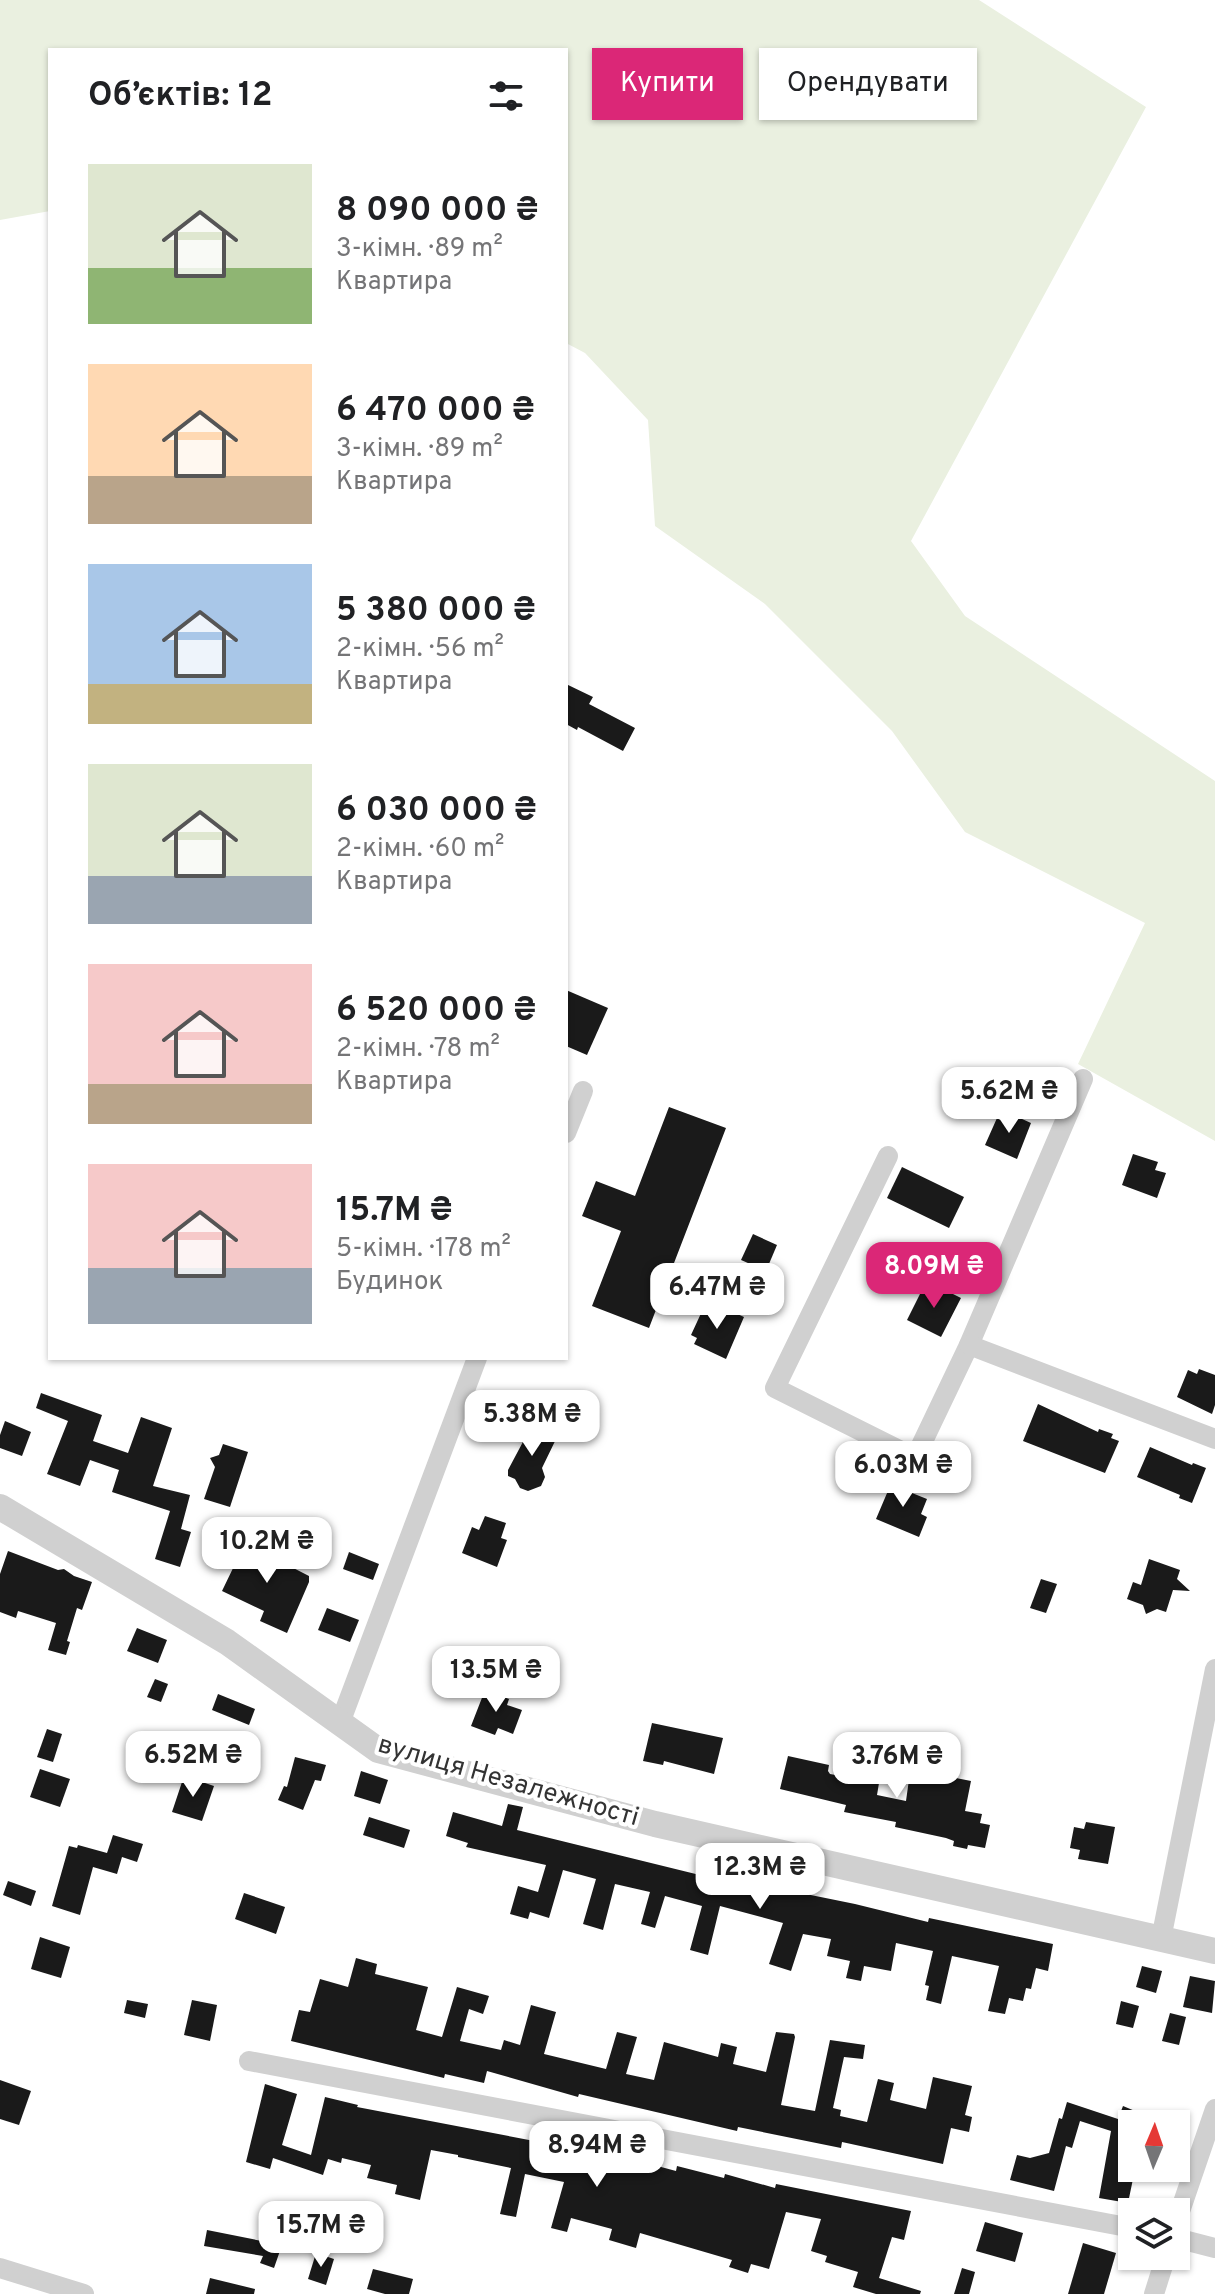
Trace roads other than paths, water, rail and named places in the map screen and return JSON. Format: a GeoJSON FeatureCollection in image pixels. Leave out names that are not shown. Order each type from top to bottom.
{"type":"FeatureCollection","features":[{"type":"Feature","properties":{"kind":"street"},"geometry":{"type":"LineString","coordinates":[[888,1156],[775,1388],[915,1458],[969,1345],[1083,1079]]}},
{"type":"Feature","properties":{"kind":"street"},"geometry":{"type":"LineString","coordinates":[[568,1128],[583,1091]]}},
{"type":"Feature","properties":{"kind":"street"},"geometry":{"type":"LineString","coordinates":[[969,1345],[1215,1439]]}},
{"type":"Feature","properties":{"kind":"street"},"geometry":{"type":"LineString","coordinates":[[340,1723],[476,1360]]}},
{"type":"Feature","properties":{"kind":"street","name":"вулиця Незалежності"},"geometry":{"type":"LineString","coordinates":[[0,1507],[227,1642],[378,1750],[655,1824],[1215,1951]]}},
{"type":"Feature","properties":{"kind":"street"},"geometry":{"type":"LineString","coordinates":[[1161,1939],[1215,1669]]}},
{"type":"Feature","properties":{"kind":"street"},"geometry":{"type":"LineString","coordinates":[[249,2061],[1118,2225]]}},
{"type":"Feature","properties":{"kind":"street"},"geometry":{"type":"LineString","coordinates":[[1185,2198],[1215,2109]]}},
{"type":"Feature","properties":{"kind":"street"},"geometry":{"type":"LineString","coordinates":[[1190,2242],[1215,2248]]}},
{"type":"Feature","properties":{"kind":"street"},"geometry":{"type":"LineString","coordinates":[[0,2268],[84,2294]]}},
{"type":"Feature","properties":{"kind":"street"},"geometry":{"type":"LineString","coordinates":[[1154,2294],[1162,2270]]}}]}
